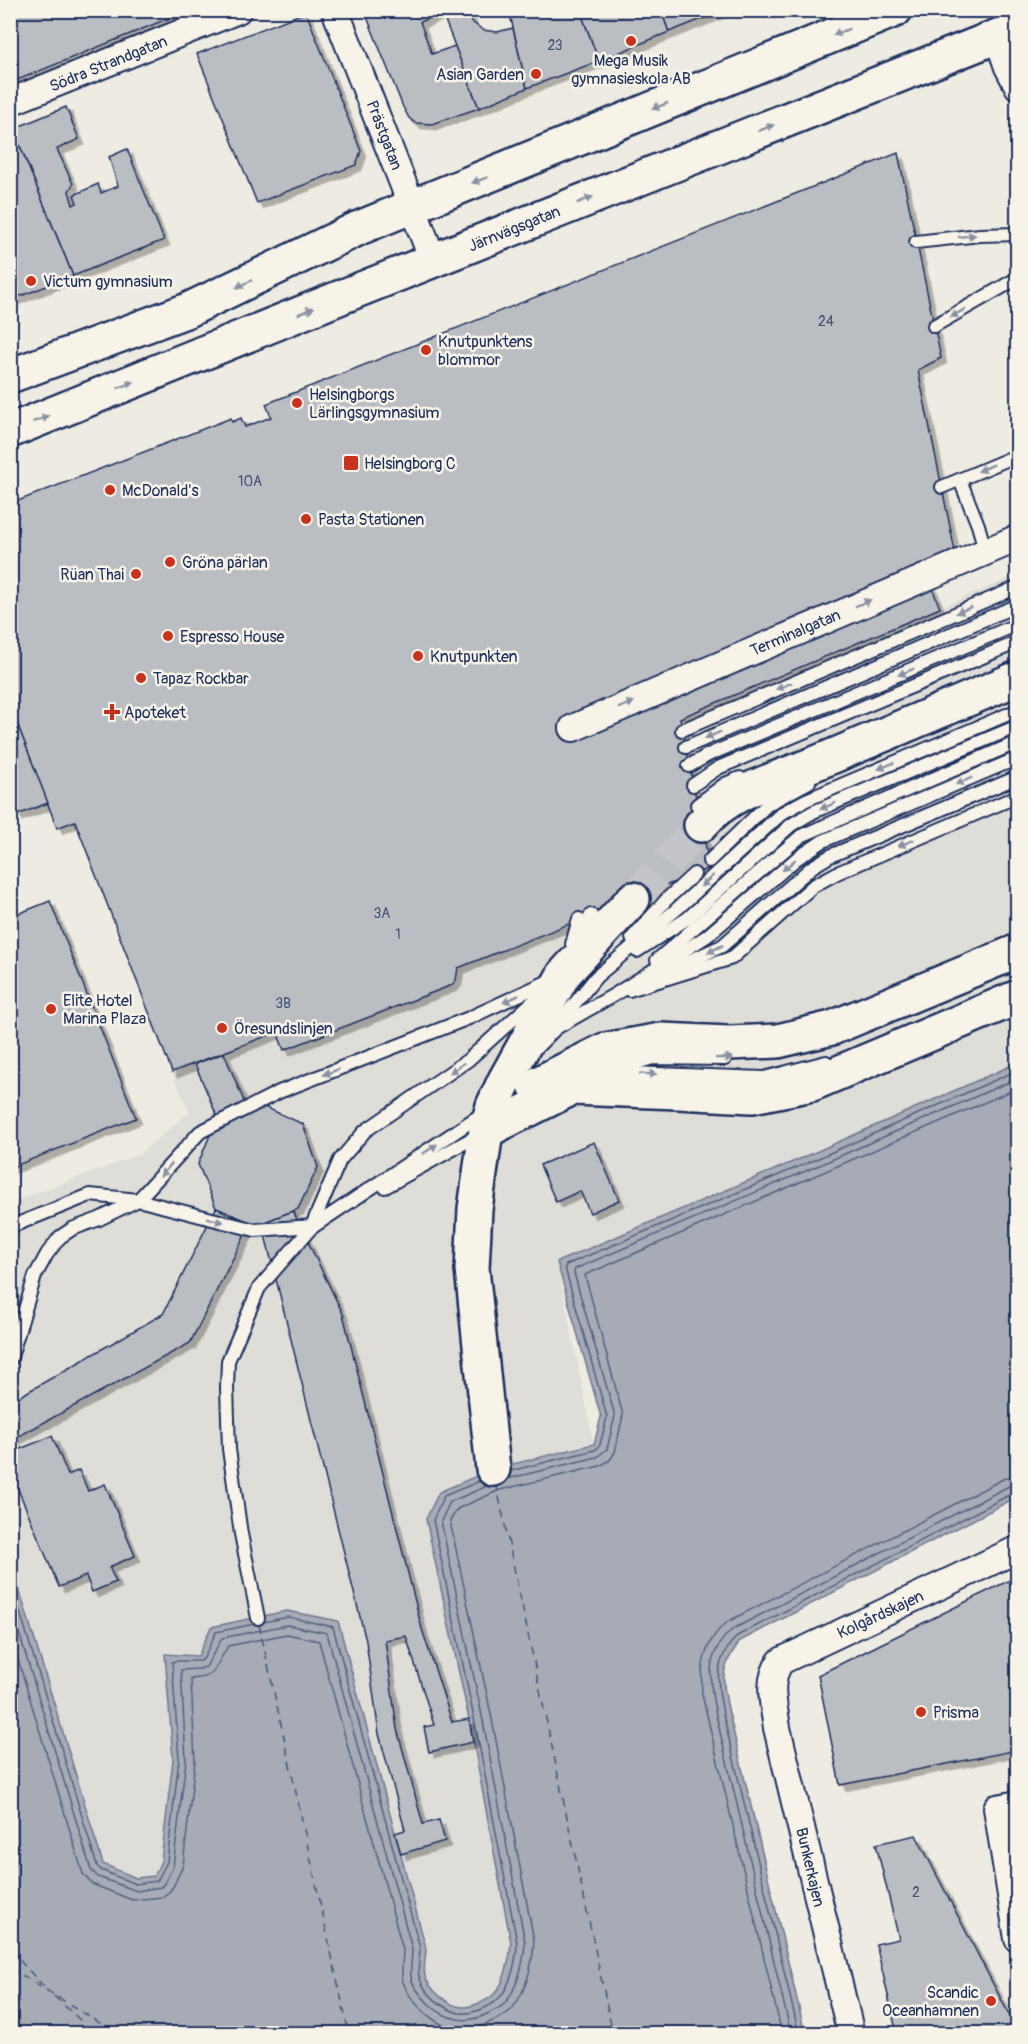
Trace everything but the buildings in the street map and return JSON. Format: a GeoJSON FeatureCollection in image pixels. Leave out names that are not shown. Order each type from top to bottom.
{"type":"FeatureCollection","features":[{"type":"Feature","properties":{"kind":"main road"},"geometry":{"type":"LineString","coordinates":[[10,376],[188,310],[359,228],[895,10]]}},
{"type":"Feature","properties":{"kind":"main road","name":"Järnvägsgatan"},"geometry":{"type":"LineString","coordinates":[[10,430],[905,74],[1004,28]]}},
{"type":"Feature","properties":{"kind":"main road"},"geometry":{"type":"LineString","coordinates":[[699,815],[711,813],[734,796],[795,773],[1017,678]]}},
{"type":"Feature","properties":{"kind":"main road"},"geometry":{"type":"LineString","coordinates":[[493,1468],[472,1269],[475,1209],[495,1106],[580,976],[620,904]]}},
{"type":"Feature","properties":{"kind":"main road"},"geometry":{"type":"LineString","coordinates":[[495,1106],[606,1050],[661,1040],[729,1043],[778,1041],[832,1028],[1017,951]]}},
{"type":"Feature","properties":{"kind":"main road"},"geometry":{"type":"LineString","coordinates":[[495,1106],[572,1088],[752,1096],[812,1084],[1017,997]]}},
{"type":"Feature","properties":{"kind":"street","name":"Södra Strandgatan"},"geometry":{"type":"LineString","coordinates":[[10,102],[238,10]]}},
{"type":"Feature","properties":{"kind":"street","name":"Prästgatan"},"geometry":{"type":"LineString","coordinates":[[335,10],[433,260]]}},
{"type":"Feature","properties":{"kind":"street"},"geometry":{"type":"LineString","coordinates":[[1004,28],[1008,67],[1017,86]]}},
{"type":"Feature","properties":{"kind":"street","name":"Terminalgatan"},"geometry":{"type":"LineString","coordinates":[[573,728],[1017,538]]}},
{"type":"Feature","properties":{"kind":"street","name":"Kolgårdskajen"},"geometry":{"type":"LineString","coordinates":[[774,1700],[771,1682],[781,1660],[1017,1549]]}},
{"type":"Feature","properties":{"kind":"street","name":"Bunkerkajen"},"geometry":{"type":"LineString","coordinates":[[774,1700],[777,1728],[851,2034]]}},
{"type":"Feature","properties":{"kind":"street"},"geometry":{"type":"LineString","coordinates":[[1007,1806],[1017,1939]]}},
{"type":"Feature","properties":{"kind":"lane"},"geometry":{"type":"LineString","coordinates":[[916,242],[980,235],[1017,234]]}},
{"type":"Feature","properties":{"kind":"lane"},"geometry":{"type":"LineString","coordinates":[[934,326],[1017,278]]}},
{"type":"Feature","properties":{"kind":"lane"},"geometry":{"type":"LineString","coordinates":[[942,488],[1017,455]]}},
{"type":"Feature","properties":{"kind":"lane"},"geometry":{"type":"LineString","coordinates":[[960,480],[978,525],[985,550]]}},
{"type":"Feature","properties":{"kind":"lane"},"geometry":{"type":"LineString","coordinates":[[682,730],[1017,587]]}},
{"type":"Feature","properties":{"kind":"lane"},"geometry":{"type":"LineString","coordinates":[[686,747],[1017,605]]}},
{"type":"Feature","properties":{"kind":"lane"},"geometry":{"type":"LineString","coordinates":[[689,766],[708,755],[1017,624]]}},
{"type":"Feature","properties":{"kind":"lane"},"geometry":{"type":"LineString","coordinates":[[693,785],[718,768],[1017,642]]}},
{"type":"Feature","properties":{"kind":"lane"},"geometry":{"type":"LineString","coordinates":[[311,1228],[340,1160],[365,1131],[678,908],[782,813],[806,800],[1017,710]]}},
{"type":"Feature","properties":{"kind":"lane"},"geometry":{"type":"LineString","coordinates":[[10,1360],[35,1276],[60,1237],[72,1229],[138,1200],[200,1132],[279,1092],[580,976],[688,918],[791,825],[813,812],[1017,726]]}},
{"type":"Feature","properties":{"kind":"lane"},"geometry":{"type":"LineString","coordinates":[[614,995],[697,927],[801,836],[1017,742]]}},
{"type":"Feature","properties":{"kind":"lane"},"geometry":{"type":"LineString","coordinates":[[556,1028],[614,995],[707,936],[796,859],[823,841],[1017,758]]}},
{"type":"Feature","properties":{"kind":"lane"},"geometry":{"type":"LineString","coordinates":[[699,815],[725,784],[746,775]]}},
{"type":"Feature","properties":{"kind":"lane"},"geometry":{"type":"LineString","coordinates":[[709,861],[768,804],[822,777]]}},
{"type":"Feature","properties":{"kind":"lane"},"geometry":{"type":"LineString","coordinates":[[614,995],[722,946],[812,867],[830,856],[1017,777]]}},
{"type":"Feature","properties":{"kind":"lane"},"geometry":{"type":"LineString","coordinates":[[614,995],[732,958],[813,886],[837,873],[1017,796]]}},
{"type":"Feature","properties":{"kind":"lane"},"geometry":{"type":"LineString","coordinates":[[580,976],[694,874]]}},
{"type":"Feature","properties":{"kind":"lane"},"geometry":{"type":"LineString","coordinates":[[258,1617],[241,1534],[229,1449],[228,1361],[259,1288],[311,1228],[495,1106],[556,1028],[580,976],[591,915]]}},
{"type":"Feature","properties":{"kind":"lane"},"geometry":{"type":"LineString","coordinates":[[579,919],[580,976]]}},
{"type":"Feature","properties":{"kind":"lane"},"geometry":{"type":"LineString","coordinates":[[791,1051],[836,1036],[1017,962]]}},
{"type":"Feature","properties":{"kind":"lane"},"geometry":{"type":"LineString","coordinates":[[604,1072],[764,1078],[819,1064],[841,1055]]}},
{"type":"Feature","properties":{"kind":"lane"},"geometry":{"type":"LineString","coordinates":[[572,1088],[604,1072],[653,1058],[736,1058]]}},
{"type":"Feature","properties":{"kind":"lane"},"geometry":{"type":"LineString","coordinates":[[10,1227],[90,1195],[138,1200],[255,1230],[311,1228],[495,1106]]}},
{"type":"Feature","properties":{"kind":"shaded area"},"geometry":{"type":"Polygon","coordinates":[[[1017,575],[1017,1063],[802,1158],[557,1262],[594,1444],[493,1469],[440,1492],[426,1518],[469,1719],[511,1943],[506,1972],[494,1995],[477,2004],[462,2007],[444,1999],[431,1988],[425,1975],[426,1948],[338,1621],[287,1611],[258,1618],[199,1656],[166,1654],[173,1759],[161,1861],[154,1876],[136,1878],[103,1864],[11,1559],[10,1203],[138,1155],[189,1112],[172,1072],[458,968],[709,861],[680,718],[1017,575]]]}},
{"type":"Feature","properties":{"kind":"water"},"geometry":{"type":"Polygon","coordinates":[[[1017,1063],[1017,1497],[740,1641],[725,1668],[724,1683],[729,1713],[805,2033],[11,2033],[10,1559],[103,1864],[136,1878],[154,1876],[161,1861],[173,1759],[165,1654],[198,1656],[211,1627],[287,1611],[338,1621],[426,1948],[425,1976],[435,1992],[446,2001],[463,2007],[475,2005],[493,1995],[501,1985],[511,1943],[469,1719],[426,1519],[439,1492],[493,1469],[594,1444],[601,1417],[557,1262],[802,1158],[1017,1063]]]}},
{"type":"Feature","properties":{"kind":"ferry route"},"geometry":{"type":"LineString","coordinates":[[496,1483],[613,2034]]}},
{"type":"Feature","properties":{"kind":"ferry route"},"geometry":{"type":"LineString","coordinates":[[259,1624],[349,2034]]}},
{"type":"Feature","properties":{"kind":"ferry route"},"geometry":{"type":"LineString","coordinates":[[10,1950],[46,1989]]}},
{"type":"Feature","properties":{"kind":"ferry route"},"geometry":{"type":"LineString","coordinates":[[10,1968],[118,2034]]}},
{"type":"Feature","properties":{"kind":"ferry route"},"geometry":{"type":"LineString","coordinates":[[54,1996],[95,2034]]}},
{"type":"Feature","properties":{"kind":"tunnel"},"geometry":{"type":"LineString","coordinates":[[633,899],[701,825]]}},
{"type":"Feature","properties":{"kind":"place","name":"Mega Musik gymnasieskola AB"},"geometry":{"type":"Point","coordinates":[631,41]}},
{"type":"Feature","properties":{"kind":"place","name":"Asian Garden"},"geometry":{"type":"Point","coordinates":[536,74]}},
{"type":"Feature","properties":{"kind":"place","name":"Victum gymnasium"},"geometry":{"type":"Point","coordinates":[31,281]}},
{"type":"Feature","properties":{"kind":"place","name":"Knutpunktens blommor"},"geometry":{"type":"Point","coordinates":[426,350]}},
{"type":"Feature","properties":{"kind":"place","name":"Helsingborgs Lärlingsgymnasium"},"geometry":{"type":"Point","coordinates":[297,403]}},
{"type":"Feature","properties":{"kind":"place","name":"Helsingborg C"},"geometry":{"type":"Point","coordinates":[351,463]}},
{"type":"Feature","properties":{"kind":"place","name":"McDonald's"},"geometry":{"type":"Point","coordinates":[110,490]}},
{"type":"Feature","properties":{"kind":"place","name":"Pasta Stationen"},"geometry":{"type":"Point","coordinates":[306,519]}},
{"type":"Feature","properties":{"kind":"place","name":"Gröna pärlan"},"geometry":{"type":"Point","coordinates":[170,562]}},
{"type":"Feature","properties":{"kind":"place","name":"Rüan Thai"},"geometry":{"type":"Point","coordinates":[136,574]}},
{"type":"Feature","properties":{"kind":"place","name":"Espresso House"},"geometry":{"type":"Point","coordinates":[168,636]}},
{"type":"Feature","properties":{"kind":"place","name":"Knutpunkten"},"geometry":{"type":"Point","coordinates":[418,656]}},
{"type":"Feature","properties":{"kind":"place","name":"Tapaz Rockbar"},"geometry":{"type":"Point","coordinates":[141,678]}},
{"type":"Feature","properties":{"kind":"place","name":"Apoteket"},"geometry":{"type":"Point","coordinates":[112,712]}},
{"type":"Feature","properties":{"kind":"place","name":"Elite Hotel Marina Plaza"},"geometry":{"type":"Point","coordinates":[51,1009]}},
{"type":"Feature","properties":{"kind":"place","name":"Öresundslinjen"},"geometry":{"type":"Point","coordinates":[222,1028]}},
{"type":"Feature","properties":{"kind":"place","name":"Prisma"},"geometry":{"type":"Point","coordinates":[921,1712]}},
{"type":"Feature","properties":{"kind":"place","name":"Scandic Oceanhamnen"},"geometry":{"type":"Point","coordinates":[991,2001]}}]}
